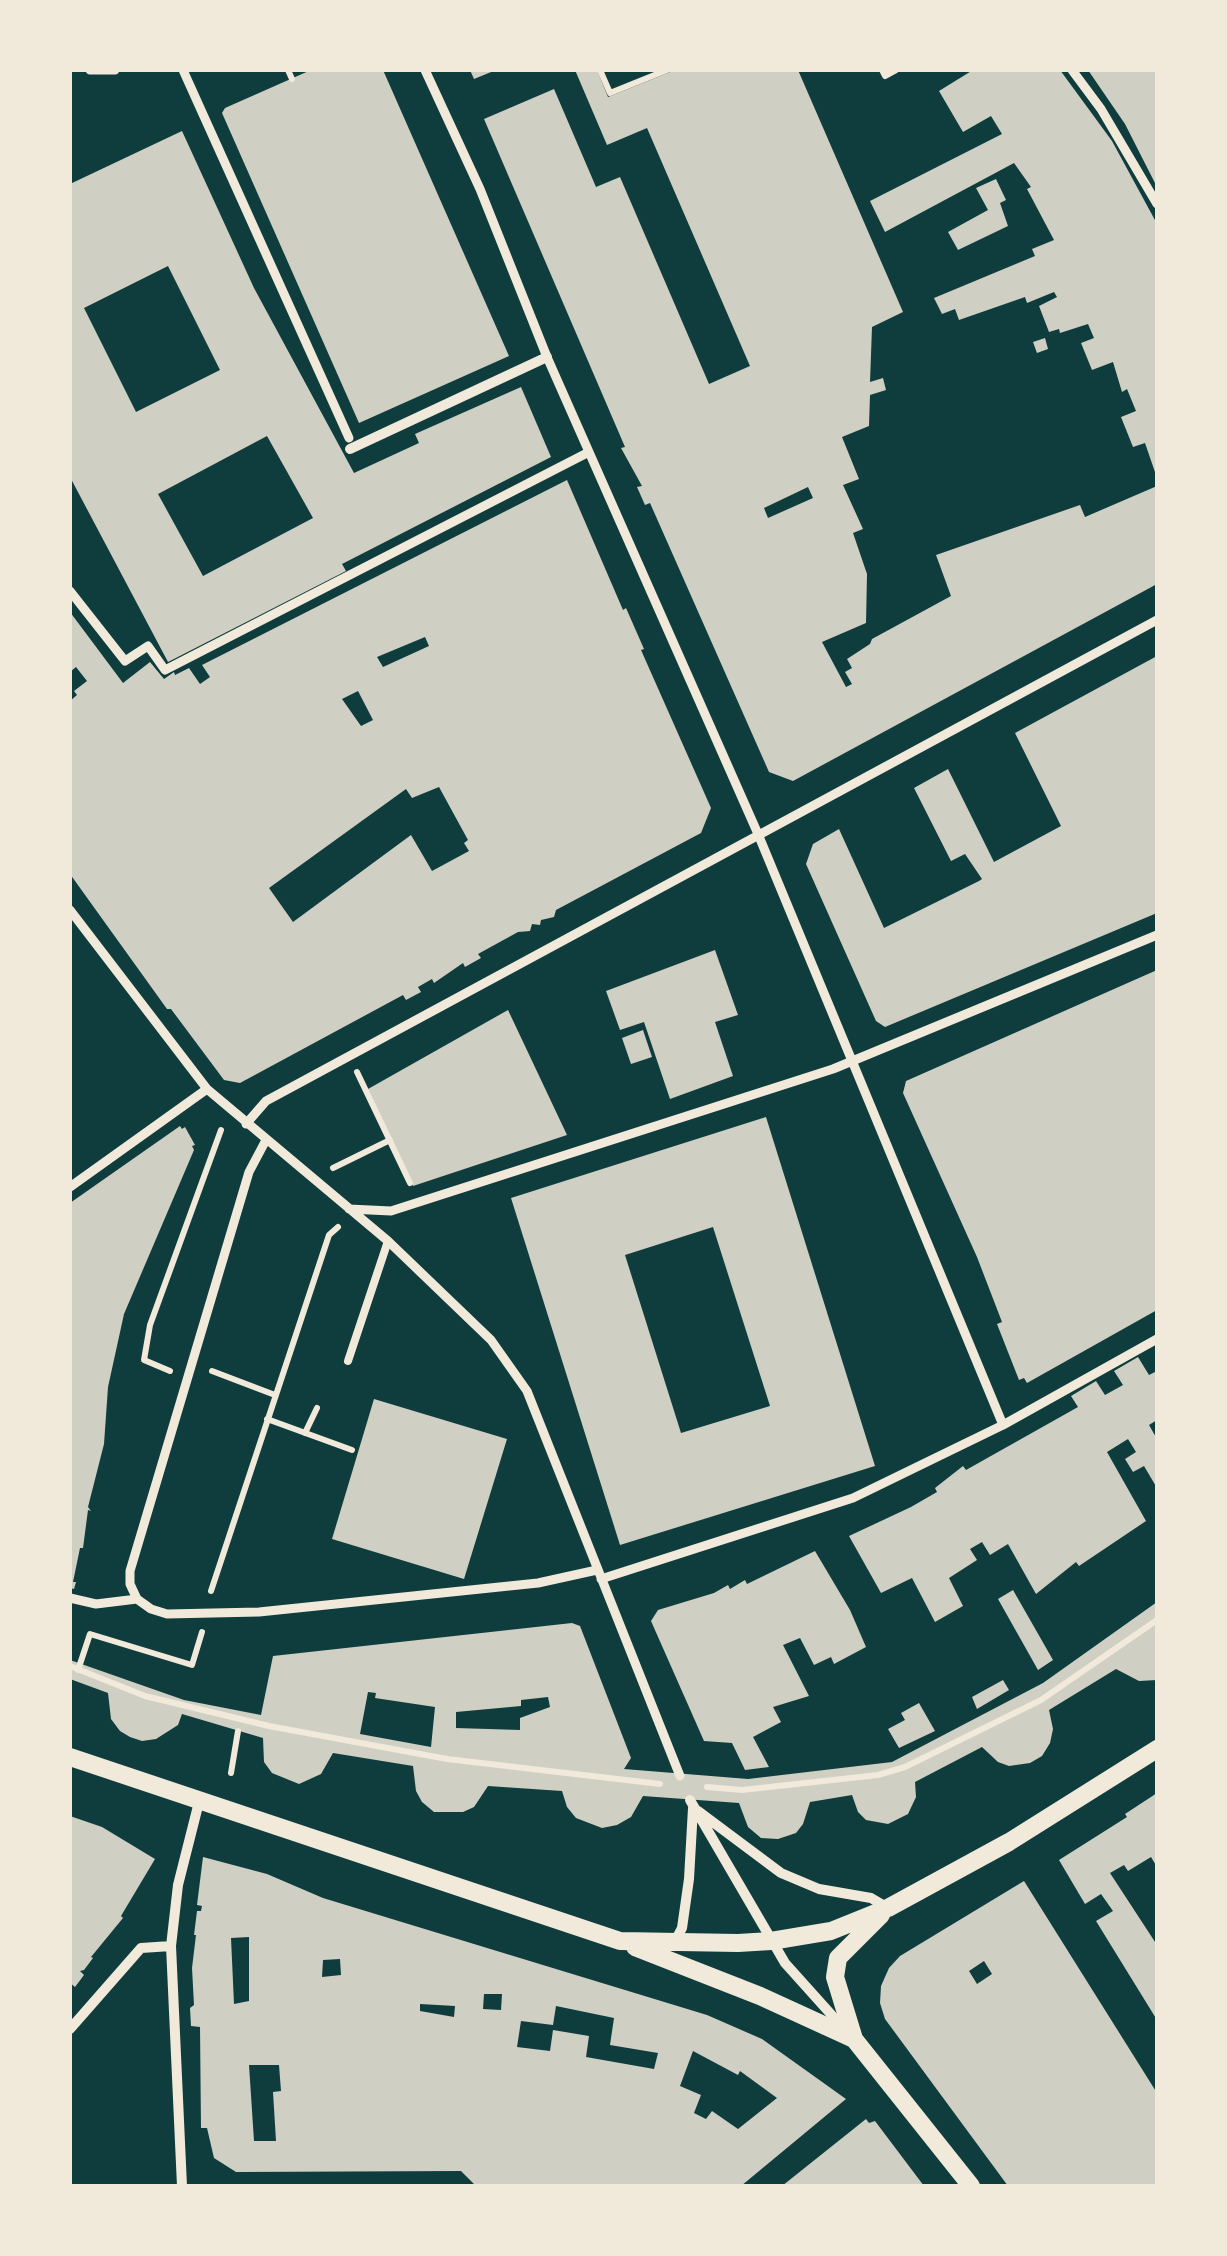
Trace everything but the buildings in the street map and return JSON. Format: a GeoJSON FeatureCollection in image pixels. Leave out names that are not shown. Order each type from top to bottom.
{"type":"FeatureCollection","features":[{"type":"Feature","properties":{"kind":"street"},"geometry":{"type":"LineString","coordinates":[[90,70],[115,70]]}},
{"type":"Feature","properties":{"kind":"street"},"geometry":{"type":"LineString","coordinates":[[183,70],[350,443],[547,357]]}},
{"type":"Feature","properties":{"kind":"street"},"geometry":{"type":"LineString","coordinates":[[425,70],[758,834],[1003,1425]]}},
{"type":"Feature","properties":{"kind":"street"},"geometry":{"type":"LineString","coordinates":[[1072,70],[1101,109],[1157,204]]}},
{"type":"Feature","properties":{"kind":"street"},"geometry":{"type":"LineString","coordinates":[[70,590],[125,661],[148,646],[165,670],[589,452]]}},
{"type":"Feature","properties":{"kind":"street"},"geometry":{"type":"LineString","coordinates":[[246,1124],[266,1100],[1157,620]]}},
{"type":"Feature","properties":{"kind":"street"},"geometry":{"type":"LineString","coordinates":[[70,910],[207,1088],[388,1241],[491,1340],[526,1390],[680,1776]]}},
{"type":"Feature","properties":{"kind":"street"},"geometry":{"type":"LineString","coordinates":[[351,1211],[391,1212],[855,1062],[1157,935]]}},
{"type":"Feature","properties":{"kind":"street"},"geometry":{"type":"LineString","coordinates":[[70,1187],[207,1088]]}},
{"type":"Feature","properties":{"kind":"street"},"geometry":{"type":"LineString","coordinates":[[266,1140],[249,1172],[130,1571],[130,1584],[137,1599],[151,1610],[167,1614],[259,1612],[599,1574],[852,1498],[1003,1425],[1157,1339]]}},
{"type":"Feature","properties":{"kind":"street"},"geometry":{"type":"LineString","coordinates":[[70,1598],[96,1604],[137,1599]]}},
{"type":"Feature","properties":{"kind":"street"},"geometry":{"type":"LineString","coordinates":[[620,1941],[771,1942],[831,1931],[888,1908],[1009,1842],[1157,1749]]}},
{"type":"Feature","properties":{"kind":"street"},"geometry":{"type":"LineString","coordinates":[[70,1757],[620,1941],[760,1996],[854,2039]]}},
{"type":"Feature","properties":{"kind":"street"},"geometry":{"type":"LineString","coordinates":[[182,2186],[171,1946],[178,1885],[199,1802]]}},
{"type":"Feature","properties":{"kind":"street"},"geometry":{"type":"LineString","coordinates":[[692,1804],[781,1873],[819,1890],[870,1898],[888,1908]]}},
{"type":"Feature","properties":{"kind":"street"},"geometry":{"type":"LineString","coordinates":[[692,1804],[785,1963],[854,2039],[971,2186]]}},
{"type":"Feature","properties":{"kind":"street"},"geometry":{"type":"LineString","coordinates":[[674,1943],[682,1928],[689,1879],[692,1804]]}},
{"type":"Feature","properties":{"kind":"street"},"geometry":{"type":"LineString","coordinates":[[854,2039],[835,1978],[838,1958],[888,1908]]}},
{"type":"Feature","properties":{"kind":"street"},"geometry":{"type":"LineString","coordinates":[[70,2029],[141,1948],[171,1946]]}},
{"type":"Feature","properties":{"kind":"lane"},"geometry":{"type":"LineString","coordinates":[[348,1362],[388,1241]]}},
{"type":"Feature","properties":{"kind":"path"},"geometry":{"type":"LineString","coordinates":[[288,70],[292,78]]}},
{"type":"Feature","properties":{"kind":"path"},"geometry":{"type":"LineString","coordinates":[[600,70],[610,93],[666,70]]}},
{"type":"Feature","properties":{"kind":"path"},"geometry":{"type":"LineString","coordinates":[[882,70],[886,76],[896,70]]}},
{"type":"Feature","properties":{"kind":"path"},"geometry":{"type":"LineString","coordinates":[[350,1055],[419,1202]]}},
{"type":"Feature","properties":{"kind":"path"},"geometry":{"type":"LineString","coordinates":[[188,1378],[144,1360],[150,1325],[229,1110]]}},
{"type":"Feature","properties":{"kind":"path"},"geometry":{"type":"LineString","coordinates":[[312,1178],[390,1140]]}},
{"type":"Feature","properties":{"kind":"path"},"geometry":{"type":"LineString","coordinates":[[203,1615],[329,1235],[351,1211]]}},
{"type":"Feature","properties":{"kind":"path"},"geometry":{"type":"LineString","coordinates":[[192,1364],[275,1395]]}},
{"type":"Feature","properties":{"kind":"path"},"geometry":{"type":"LineString","coordinates":[[305,1433],[317,1408]]}},
{"type":"Feature","properties":{"kind":"path"},"geometry":{"type":"LineString","coordinates":[[267,1419],[352,1450]]}},
{"type":"Feature","properties":{"kind":"path"},"geometry":{"type":"LineString","coordinates":[[704,1787],[742,1790],[878,1775],[905,1767],[1041,1700],[1157,1620]]}},
{"type":"Feature","properties":{"kind":"path"},"geometry":{"type":"LineString","coordinates":[[196,1653],[192,1665],[90,1634],[74,1668],[144,1696],[269,1726],[447,1758],[665,1784]]}},
{"type":"Feature","properties":{"kind":"path"},"geometry":{"type":"LineString","coordinates":[[231,1772],[238,1731]]}}]}
